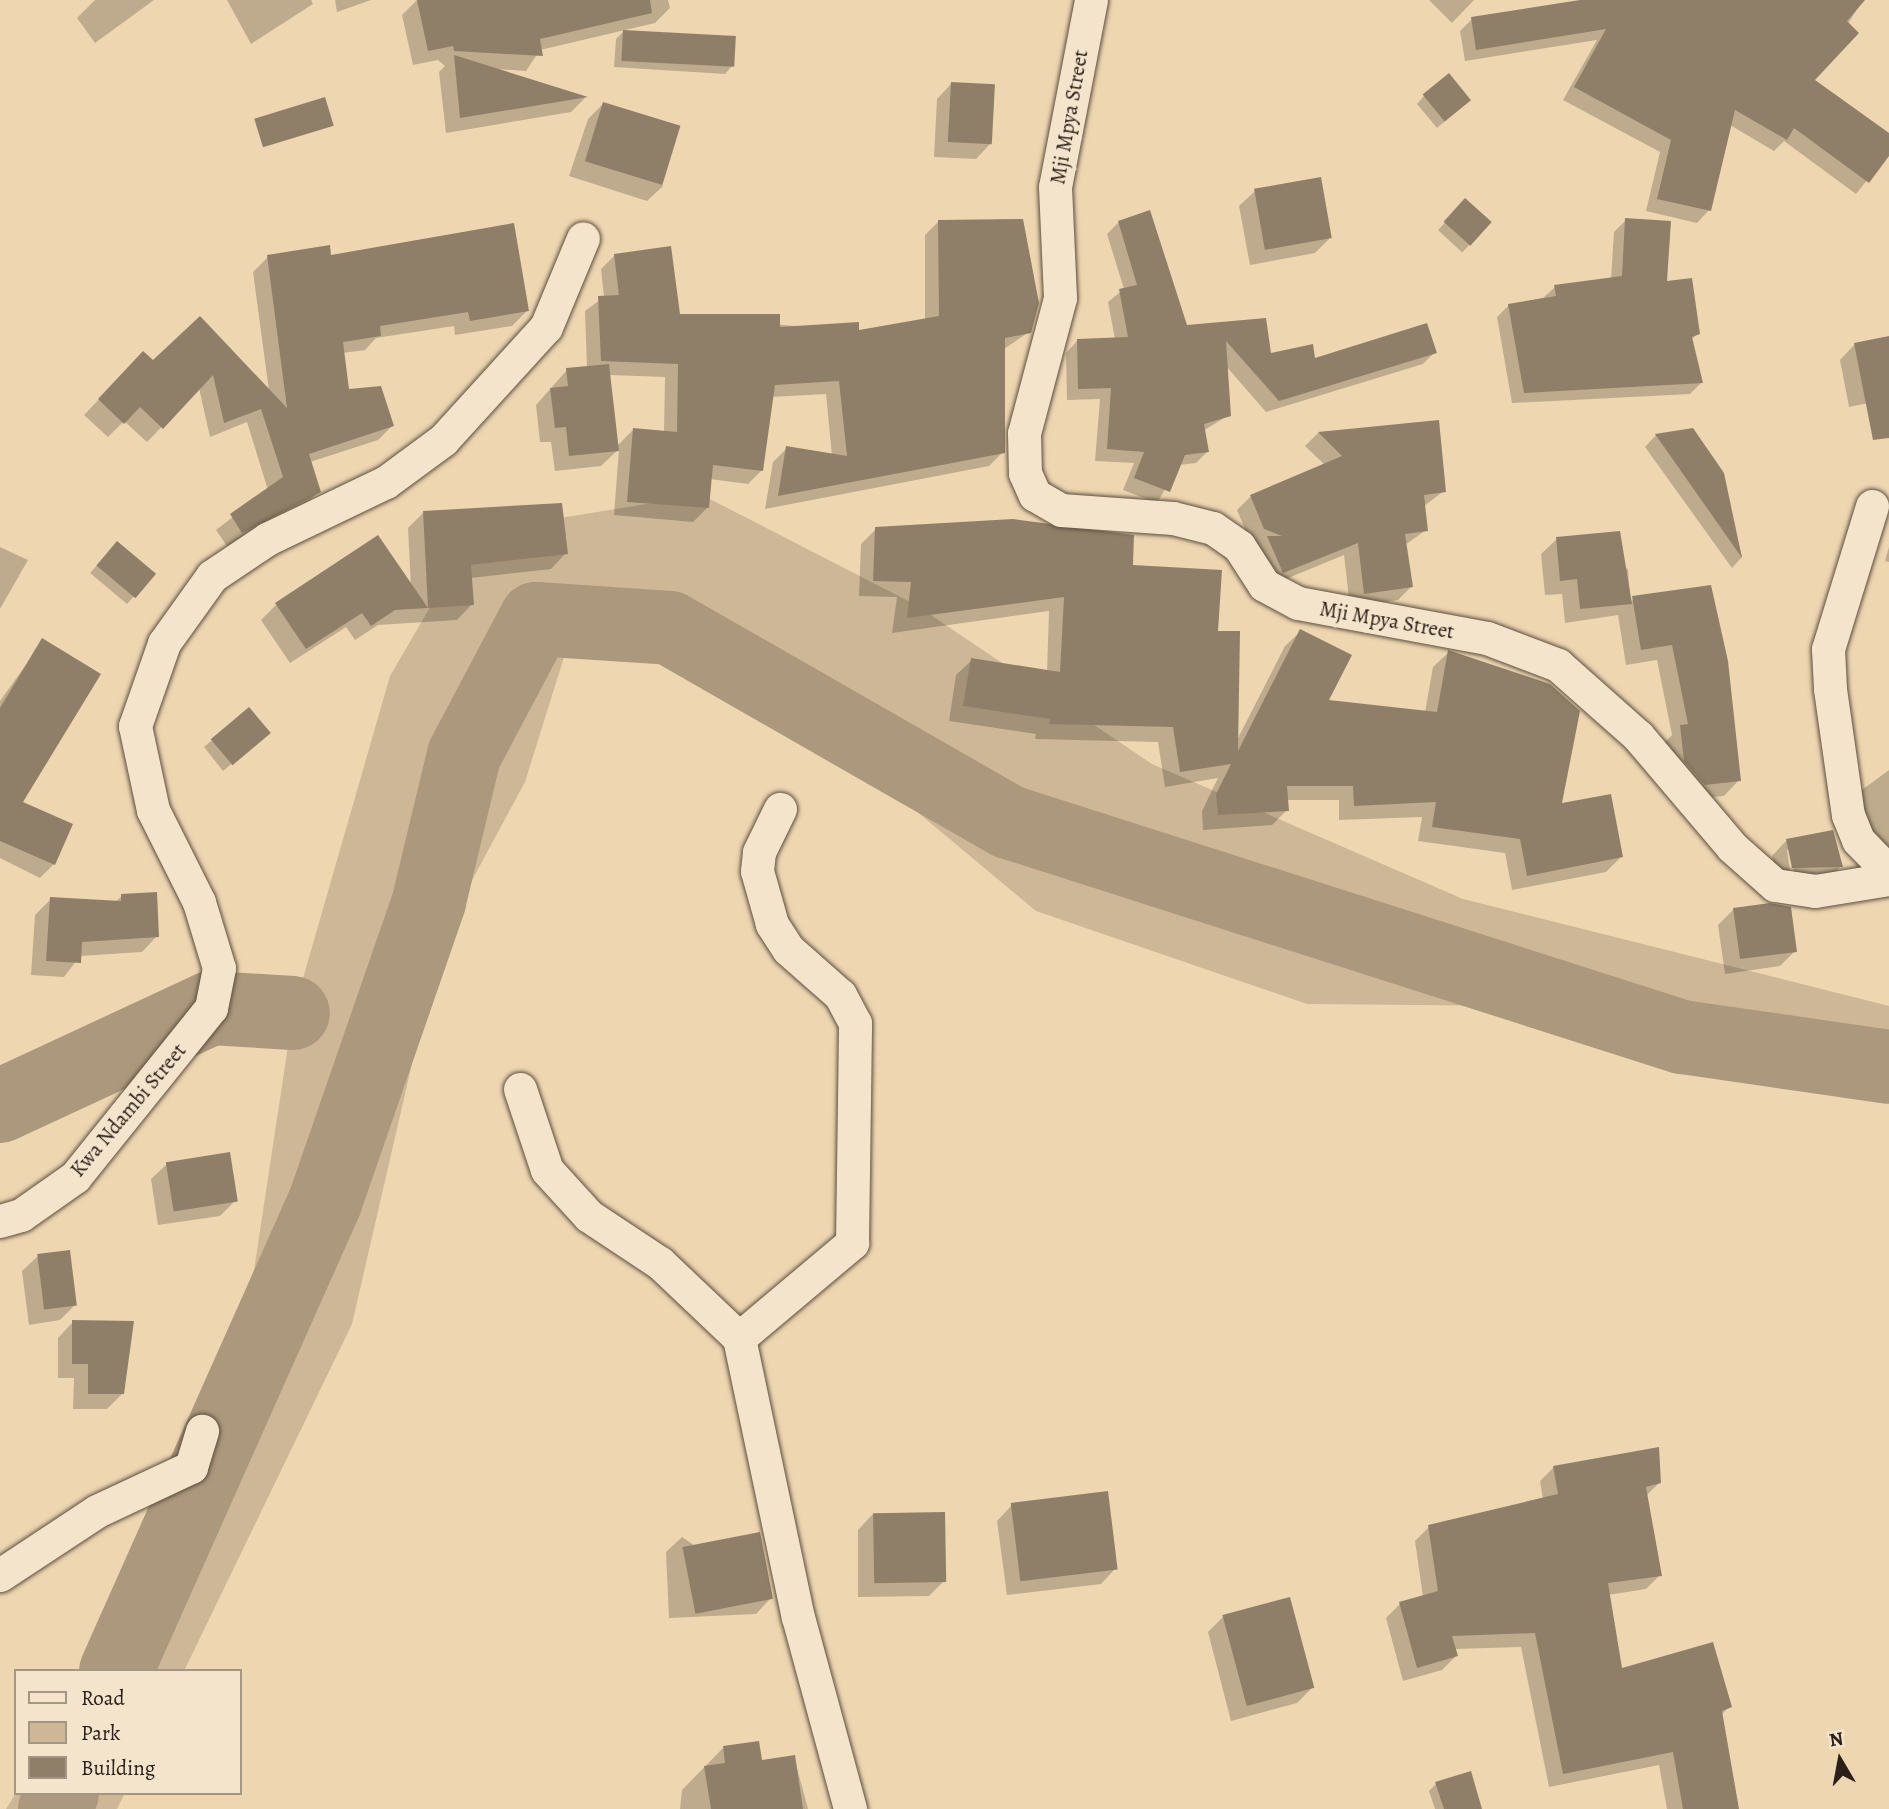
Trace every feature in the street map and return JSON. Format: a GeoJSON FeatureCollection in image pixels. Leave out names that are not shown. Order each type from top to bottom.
{"type":"FeatureCollection","features":[{"type":"Feature","properties":{"kind":"street","name":"Mji Mpya Street"},"geometry":{"type":"LineString","coordinates":[[1091,0],[1055,187],[1060,298],[1024,433],[1025,474],[1035,495],[1062,510],[1173,518],[1213,528],[1239,546],[1264,585],[1298,603],[1487,638],[1558,666],[1637,736],[1732,847],[1775,885],[1815,891],[1889,879]]}},
{"type":"Feature","properties":{"kind":"street","name":"Kwa Ndambi Street"},"geometry":{"type":"LineString","coordinates":[[0,1221],[21,1215],[75,1177],[211,1008],[219,968],[199,902],[153,810],[135,726],[163,643],[212,576],[267,539],[386,482],[443,440],[546,327],[583,238]]}},
{"type":"Feature","properties":{"kind":"street"},"geometry":{"type":"LineString","coordinates":[[1872,506],[1828,649],[1830,689],[1848,815],[1858,840],[1889,872]]}},
{"type":"Feature","properties":{"kind":"street"},"geometry":{"type":"LineString","coordinates":[[739,1338],[852,1244],[855,1023],[840,995],[788,949],[772,924],[757,871],[759,852],[780,809]]}},
{"type":"Feature","properties":{"kind":"street"},"geometry":{"type":"LineString","coordinates":[[520,1089],[547,1170],[589,1216],[660,1263],[739,1338],[798,1617],[850,1809]]}},
{"type":"Feature","properties":{"kind":"street"},"geometry":{"type":"LineString","coordinates":[[0,1575],[97,1511],[191,1467],[202,1431]]}},
{"type":"Feature","properties":{"kind":"green space"},"geometry":{"type":"Polygon","coordinates":[[[702,495],[916,605],[1152,764],[1463,899],[1889,1006],[1889,1091],[1534,1006],[1307,1004],[1036,911],[801,715],[707,650],[580,606],[525,782],[441,938],[352,1324],[185,1669],[90,1669],[228,1442],[293,1013],[390,676],[474,532],[702,495]]]}},
{"type":"Feature","properties":{"kind":"green space"},"geometry":{"type":"Polygon","coordinates":[[[15,1795],[124,1795],[117,1809],[6,1809],[15,1795]]]}},
{"type":"Feature","properties":{"kind":"building"},"geometry":{"type":"Polygon","coordinates":[[[417,0],[650,0],[652,13],[540,39],[543,56],[454,51],[453,46],[428,51],[417,0]]]}},
{"type":"Feature","properties":{"kind":"building"},"geometry":{"type":"Polygon","coordinates":[[[1580,0],[1865,0],[1847,21],[1859,33],[1815,80],[1889,133],[1889,156],[1869,183],[1794,128],[1787,140],[1735,110],[1711,211],[1657,199],[1671,140],[1574,87],[1606,29],[1476,50],[1471,17],[1580,0]]]}},
{"type":"Feature","properties":{"kind":"building"},"geometry":{"type":"Polygon","coordinates":[[[623,30],[736,36],[734,67],[621,61],[623,30]]]}},
{"type":"Feature","properties":{"kind":"building"},"geometry":{"type":"Polygon","coordinates":[[[454,55],[588,97],[460,118],[454,55]]]}},
{"type":"Feature","properties":{"kind":"building"},"geometry":{"type":"Polygon","coordinates":[[[1449,73],[1471,100],[1445,122],[1423,94],[1449,73]]]}},
{"type":"Feature","properties":{"kind":"building"},"geometry":{"type":"Polygon","coordinates":[[[951,82],[995,84],[992,144],[948,142],[951,82]]]}},
{"type":"Feature","properties":{"kind":"building"},"geometry":{"type":"Polygon","coordinates":[[[325,97],[334,126],[263,147],[254,119],[325,97]]]}},
{"type":"Feature","properties":{"kind":"building"},"geometry":{"type":"Polygon","coordinates":[[[603,102],[680,126],[662,185],[585,161],[603,102]]]}},
{"type":"Feature","properties":{"kind":"building"},"geometry":{"type":"Polygon","coordinates":[[[1321,177],[1332,238],[1265,250],[1254,189],[1321,177]]]}},
{"type":"Feature","properties":{"kind":"building"},"geometry":{"type":"Polygon","coordinates":[[[1465,198],[1492,222],[1470,246],[1444,222],[1465,198]]]}},
{"type":"Feature","properties":{"kind":"building"},"geometry":{"type":"Polygon","coordinates":[[[1150,210],[1187,325],[1266,318],[1271,353],[1313,344],[1315,358],[1427,323],[1437,353],[1279,401],[1226,341],[1231,416],[1204,424],[1209,452],[1185,455],[1170,492],[1134,478],[1144,452],[1107,449],[1111,388],[1078,389],[1077,339],[1128,337],[1119,289],[1137,285],[1118,221],[1150,210]]]}},
{"type":"Feature","properties":{"kind":"building"},"geometry":{"type":"Polygon","coordinates":[[[1625,218],[1671,221],[1667,281],[1692,278],[1700,334],[1692,337],[1703,383],[1524,393],[1508,304],[1556,296],[1554,285],[1622,276],[1625,218]]]}},
{"type":"Feature","properties":{"kind":"building"},"geometry":{"type":"Polygon","coordinates":[[[1023,219],[1039,303],[1031,333],[1005,338],[1005,453],[778,496],[786,446],[847,456],[839,381],[775,385],[763,471],[713,465],[709,508],[627,502],[633,428],[677,432],[678,364],[601,361],[598,296],[619,295],[614,254],[671,246],[680,314],[780,314],[780,327],[859,322],[859,330],[939,316],[938,220],[1023,219]]]}},
{"type":"Feature","properties":{"kind":"building"},"geometry":{"type":"Polygon","coordinates":[[[514,223],[529,311],[470,321],[468,312],[380,326],[381,336],[343,342],[349,389],[381,386],[394,426],[309,454],[321,492],[242,533],[230,514],[283,477],[261,409],[224,423],[213,375],[163,429],[140,407],[124,424],[98,399],[143,351],[153,360],[200,316],[287,408],[267,255],[330,245],[331,255],[514,223]]]}},
{"type":"Feature","properties":{"kind":"building"},"geometry":{"type":"Polygon","coordinates":[[[1889,336],[1889,438],[1873,440],[1854,343],[1889,336]]]}},
{"type":"Feature","properties":{"kind":"building"},"geometry":{"type":"Polygon","coordinates":[[[609,364],[619,451],[569,456],[566,427],[555,428],[550,388],[568,386],[566,368],[609,364]]]}},
{"type":"Feature","properties":{"kind":"building"},"geometry":{"type":"Polygon","coordinates":[[[1439,420],[1446,492],[1424,495],[1428,531],[1405,534],[1413,587],[1364,594],[1358,543],[1283,573],[1267,536],[1282,536],[1264,529],[1250,495],[1342,456],[1318,432],[1439,420]]]}},
{"type":"Feature","properties":{"kind":"building"},"geometry":{"type":"Polygon","coordinates":[[[1693,428],[1724,473],[1742,558],[1655,434],[1693,428]]]}},
{"type":"Feature","properties":{"kind":"building"},"geometry":{"type":"Polygon","coordinates":[[[562,503],[568,554],[471,565],[474,605],[428,608],[423,511],[562,503]]]}},
{"type":"Feature","properties":{"kind":"building"},"geometry":{"type":"Polygon","coordinates":[[[1013,519],[1134,535],[1133,565],[1222,570],[1218,631],[1240,631],[1238,751],[1300,629],[1352,655],[1329,700],[1437,712],[1448,650],[1550,684],[1580,711],[1562,803],[1611,794],[1623,857],[1527,876],[1520,839],[1432,827],[1436,802],[1354,806],[1353,786],[1287,786],[1289,811],[1218,815],[1216,794],[1231,764],[1180,772],[1173,727],[1049,724],[1050,719],[963,706],[971,658],[1060,672],[1064,597],[907,618],[911,582],[873,581],[875,527],[1013,519]]]}},
{"type":"Feature","properties":{"kind":"building"},"geometry":{"type":"Polygon","coordinates":[[[1620,531],[1632,604],[1580,609],[1577,579],[1560,581],[1556,537],[1620,531]]]}},
{"type":"Feature","properties":{"kind":"building"},"geometry":{"type":"Polygon","coordinates":[[[378,535],[428,608],[395,610],[371,626],[362,613],[306,649],[275,603],[378,535]]]}},
{"type":"Feature","properties":{"kind":"building"},"geometry":{"type":"Polygon","coordinates":[[[117,541],[156,574],[135,598],[96,566],[117,541]]]}},
{"type":"Feature","properties":{"kind":"building"},"geometry":{"type":"Polygon","coordinates":[[[1711,585],[1728,661],[1741,781],[1705,785],[1684,761],[1680,725],[1688,724],[1672,645],[1641,650],[1632,596],[1711,585]]]}},
{"type":"Feature","properties":{"kind":"building"},"geometry":{"type":"Polygon","coordinates":[[[42,638],[101,674],[23,802],[73,824],[55,865],[0,841],[0,708],[42,638]]]}},
{"type":"Feature","properties":{"kind":"building"},"geometry":{"type":"Polygon","coordinates":[[[249,707],[271,733],[233,765],[211,739],[249,707]]]}},
{"type":"Feature","properties":{"kind":"building"},"geometry":{"type":"Polygon","coordinates":[[[1833,830],[1843,867],[1792,868],[1786,839],[1833,830]]]}},
{"type":"Feature","properties":{"kind":"building"},"geometry":{"type":"Polygon","coordinates":[[[157,892],[159,937],[82,942],[81,963],[46,961],[50,897],[121,901],[121,894],[157,892]]]}},
{"type":"Feature","properties":{"kind":"building"},"geometry":{"type":"Polygon","coordinates":[[[1770,903],[1791,907],[1797,952],[1740,959],[1733,908],[1770,903]]]}},
{"type":"Feature","properties":{"kind":"building"},"geometry":{"type":"Polygon","coordinates":[[[230,1152],[238,1201],[174,1212],[166,1162],[230,1152]]]}},
{"type":"Feature","properties":{"kind":"building"},"geometry":{"type":"Polygon","coordinates":[[[70,1250],[77,1306],[44,1310],[37,1254],[70,1250]]]}},
{"type":"Feature","properties":{"kind":"building"},"geometry":{"type":"Polygon","coordinates":[[[72,1320],[134,1321],[124,1394],[88,1394],[88,1364],[72,1364],[72,1320]]]}},
{"type":"Feature","properties":{"kind":"building"},"geometry":{"type":"Polygon","coordinates":[[[1659,1447],[1661,1483],[1646,1487],[1662,1576],[1608,1583],[1622,1668],[1713,1642],[1732,1707],[1722,1711],[1739,1809],[1683,1809],[1673,1752],[1563,1774],[1535,1633],[1452,1636],[1458,1656],[1417,1668],[1399,1602],[1438,1591],[1428,1525],[1558,1494],[1553,1466],[1659,1447]]]}},
{"type":"Feature","properties":{"kind":"building"},"geometry":{"type":"Polygon","coordinates":[[[1108,1491],[1118,1569],[1020,1581],[1011,1503],[1108,1491]]]}},
{"type":"Feature","properties":{"kind":"building"},"geometry":{"type":"Polygon","coordinates":[[[945,1512],[946,1582],[874,1583],[873,1513],[945,1512]]]}},
{"type":"Feature","properties":{"kind":"building"},"geometry":{"type":"Polygon","coordinates":[[[760,1532],[773,1599],[695,1614],[682,1547],[760,1532]]]}},
{"type":"Feature","properties":{"kind":"building"},"geometry":{"type":"Polygon","coordinates":[[[1290,1597],[1314,1688],[1247,1706],[1222,1615],[1290,1597]]]}},
{"type":"Feature","properties":{"kind":"building"},"geometry":{"type":"Polygon","coordinates":[[[759,1741],[762,1760],[795,1755],[803,1809],[711,1809],[704,1766],[725,1763],[723,1746],[759,1741]]]}},
{"type":"Feature","properties":{"kind":"building"},"geometry":{"type":"Polygon","coordinates":[[[1471,1771],[1482,1809],[1444,1809],[1435,1782],[1471,1771]]]}},
{"type":"Feature","properties":{"kind":"waterway"},"geometry":{"type":"LineString","coordinates":[[117,1669],[325,1202],[429,901],[464,755],[536,619],[670,628],[1009,822],[1682,1037],[1889,1067]]}},
{"type":"Feature","properties":{"kind":"waterway"},"geometry":{"type":"LineString","coordinates":[[0,1106],[211,1008],[293,1013]]}},
{"type":"Feature","properties":{"kind":"waterway"},"geometry":{"type":"LineString","coordinates":[[55,1809],[61,1795]]}}]}
